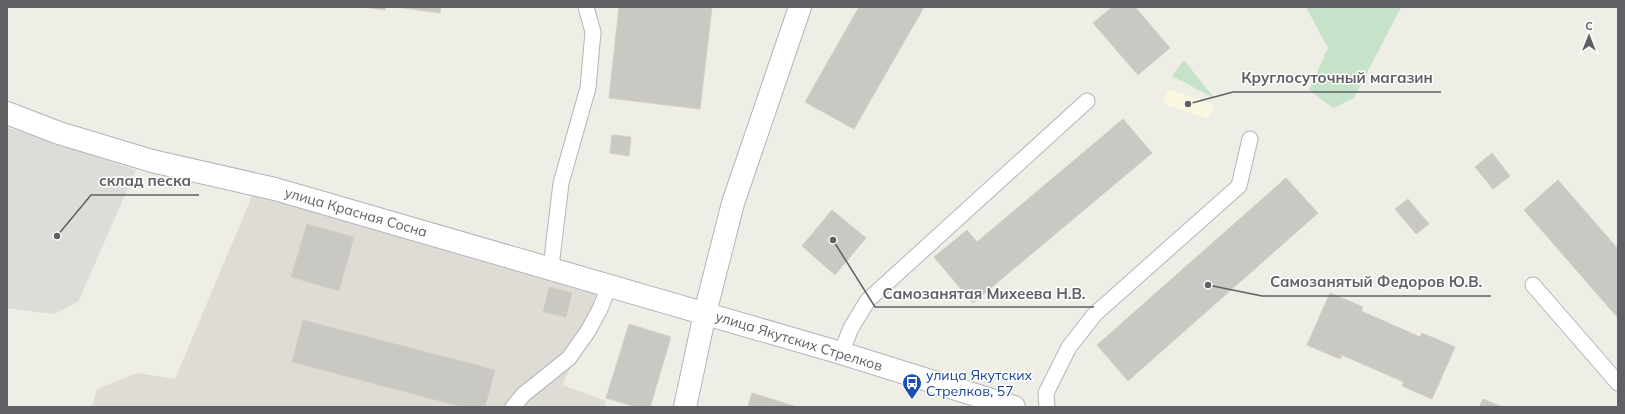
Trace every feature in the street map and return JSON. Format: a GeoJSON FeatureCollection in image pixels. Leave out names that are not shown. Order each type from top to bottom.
{"type":"FeatureCollection","features":[{"type":"Feature","properties":{"kind":"street","name":"улица Якутских Стрелков"},"geometry":{"type":"LineString","coordinates":[[800,7],[733,203],[705,313],[841,353],[1014,407]]}},
{"type":"Feature","properties":{"kind":"street","name":"улица Красная Сосна"},"geometry":{"type":"LineString","coordinates":[[7,113],[58,133],[152,161],[276,188],[705,313]]}},
{"type":"Feature","properties":{"kind":"street"},"geometry":{"type":"LineString","coordinates":[[685,407],[705,313]]}},
{"type":"Feature","properties":{"kind":"lane"},"geometry":{"type":"LineString","coordinates":[[551,267],[561,182],[588,88],[593,32],[586,7]]}},
{"type":"Feature","properties":{"kind":"lane"},"geometry":{"type":"LineString","coordinates":[[841,353],[851,328],[868,300],[1087,101]]}},
{"type":"Feature","properties":{"kind":"lane"},"geometry":{"type":"LineString","coordinates":[[1047,407],[1046,393],[1069,347],[1095,314],[1239,186],[1250,139]]}},
{"type":"Feature","properties":{"kind":"lane"},"geometry":{"type":"LineString","coordinates":[[1533,285],[1618,383]]}},
{"type":"Feature","properties":{"kind":"lane"},"geometry":{"type":"LineString","coordinates":[[513,407],[524,394],[569,358],[588,331],[600,309],[609,286]]}},
{"type":"Feature","properties":{"kind":"shaded area"},"geometry":{"type":"Polygon","coordinates":[[[1167,89],[1214,104],[1209,119],[1163,104],[1167,89]]]}},
{"type":"Feature","properties":{"kind":"shaded area"},"geometry":{"type":"Polygon","coordinates":[[[7,127],[136,170],[78,302],[53,314],[7,308],[7,127]]]}},
{"type":"Feature","properties":{"kind":"shaded area"},"geometry":{"type":"Polygon","coordinates":[[[253,194],[592,291],[607,311],[575,358],[562,385],[606,401],[605,407],[92,407],[97,389],[137,373],[175,379],[253,194]]]}},
{"type":"Feature","properties":{"kind":"green space"},"geometry":{"type":"Polygon","coordinates":[[[1306,7],[1401,7],[1354,98],[1333,108],[1309,90],[1328,48],[1306,7]]]}},
{"type":"Feature","properties":{"kind":"green space"},"geometry":{"type":"Polygon","coordinates":[[[1184,60],[1214,98],[1172,76],[1184,60]]]}},
{"type":"Feature","properties":{"kind":"building"},"geometry":{"type":"Polygon","coordinates":[[[364,7],[385,7],[385,10],[364,7]]]}},
{"type":"Feature","properties":{"kind":"building"},"geometry":{"type":"Polygon","coordinates":[[[397,7],[441,7],[440,13],[397,7]]]}},
{"type":"Feature","properties":{"kind":"building"},"geometry":{"type":"Polygon","coordinates":[[[619,7],[712,7],[700,109],[609,98],[619,7]]]}},
{"type":"Feature","properties":{"kind":"building"},"geometry":{"type":"Polygon","coordinates":[[[859,7],[924,7],[854,129],[805,102],[859,7]]]}},
{"type":"Feature","properties":{"kind":"building"},"geometry":{"type":"Polygon","coordinates":[[[1112,7],[1135,7],[1170,48],[1138,75],[1093,23],[1112,7]]]}},
{"type":"Feature","properties":{"kind":"building"},"geometry":{"type":"Polygon","coordinates":[[[1123,119],[1152,153],[973,303],[934,257],[967,230],[977,242],[1123,119]]]}},
{"type":"Feature","properties":{"kind":"building"},"geometry":{"type":"Polygon","coordinates":[[[612,135],[631,137],[629,156],[610,153],[612,135]]]}},
{"type":"Feature","properties":{"kind":"building"},"geometry":{"type":"Polygon","coordinates":[[[1492,153],[1510,176],[1493,189],[1475,167],[1492,153]]]}},
{"type":"Feature","properties":{"kind":"building"},"geometry":{"type":"Polygon","coordinates":[[[1286,178],[1318,213],[1128,381],[1097,345],[1286,178]]]}},
{"type":"Feature","properties":{"kind":"building"},"geometry":{"type":"Polygon","coordinates":[[[1558,180],[1618,249],[1618,318],[1524,210],[1558,180]]]}},
{"type":"Feature","properties":{"kind":"building"},"geometry":{"type":"Polygon","coordinates":[[[1408,199],[1429,224],[1416,234],[1395,209],[1408,199]]]}},
{"type":"Feature","properties":{"kind":"building"},"geometry":{"type":"Polygon","coordinates":[[[832,210],[866,238],[835,275],[802,246],[832,210]]]}},
{"type":"Feature","properties":{"kind":"building"},"geometry":{"type":"Polygon","coordinates":[[[307,224],[354,237],[339,291],[291,277],[307,224]]]}},
{"type":"Feature","properties":{"kind":"building"},"geometry":{"type":"Polygon","coordinates":[[[549,287],[572,293],[566,317],[543,312],[549,287]]]}},
{"type":"Feature","properties":{"kind":"building"},"geometry":{"type":"Polygon","coordinates":[[[1330,293],[1363,307],[1361,311],[1420,337],[1422,333],[1455,347],[1432,399],[1402,386],[1404,382],[1342,355],[1340,359],[1307,345],[1330,293]]]}},
{"type":"Feature","properties":{"kind":"building"},"geometry":{"type":"Polygon","coordinates":[[[303,320],[495,370],[485,407],[463,407],[292,362],[303,320]]]}},
{"type":"Feature","properties":{"kind":"building"},"geometry":{"type":"Polygon","coordinates":[[[629,324],[671,337],[650,407],[636,407],[606,398],[629,324]]]}},
{"type":"Feature","properties":{"kind":"building"},"geometry":{"type":"Polygon","coordinates":[[[752,393],[797,407],[748,407],[752,393]]]}},
{"type":"Feature","properties":{"kind":"building"},"geometry":{"type":"Polygon","coordinates":[[[1483,399],[1502,407],[1479,407],[1483,399]]]}},
{"type":"Feature","properties":{"kind":"place","name":"Круглосуточный магазин"},"geometry":{"type":"Point","coordinates":[1188,104]}},
{"type":"Feature","properties":{"kind":"place","name":"склад песка"},"geometry":{"type":"Point","coordinates":[57,236]}},
{"type":"Feature","properties":{"kind":"place","name":"Самозанятая Михеева Н.В."},"geometry":{"type":"Point","coordinates":[833,240]}},
{"type":"Feature","properties":{"kind":"place","name":"Самозанятый Федоров Ю.В."},"geometry":{"type":"Point","coordinates":[1208,285]}},
{"type":"Feature","properties":{"kind":"place","name":"улица Якутских Стрелков, 57"},"geometry":{"type":"Point","coordinates":[912,400]}}]}
